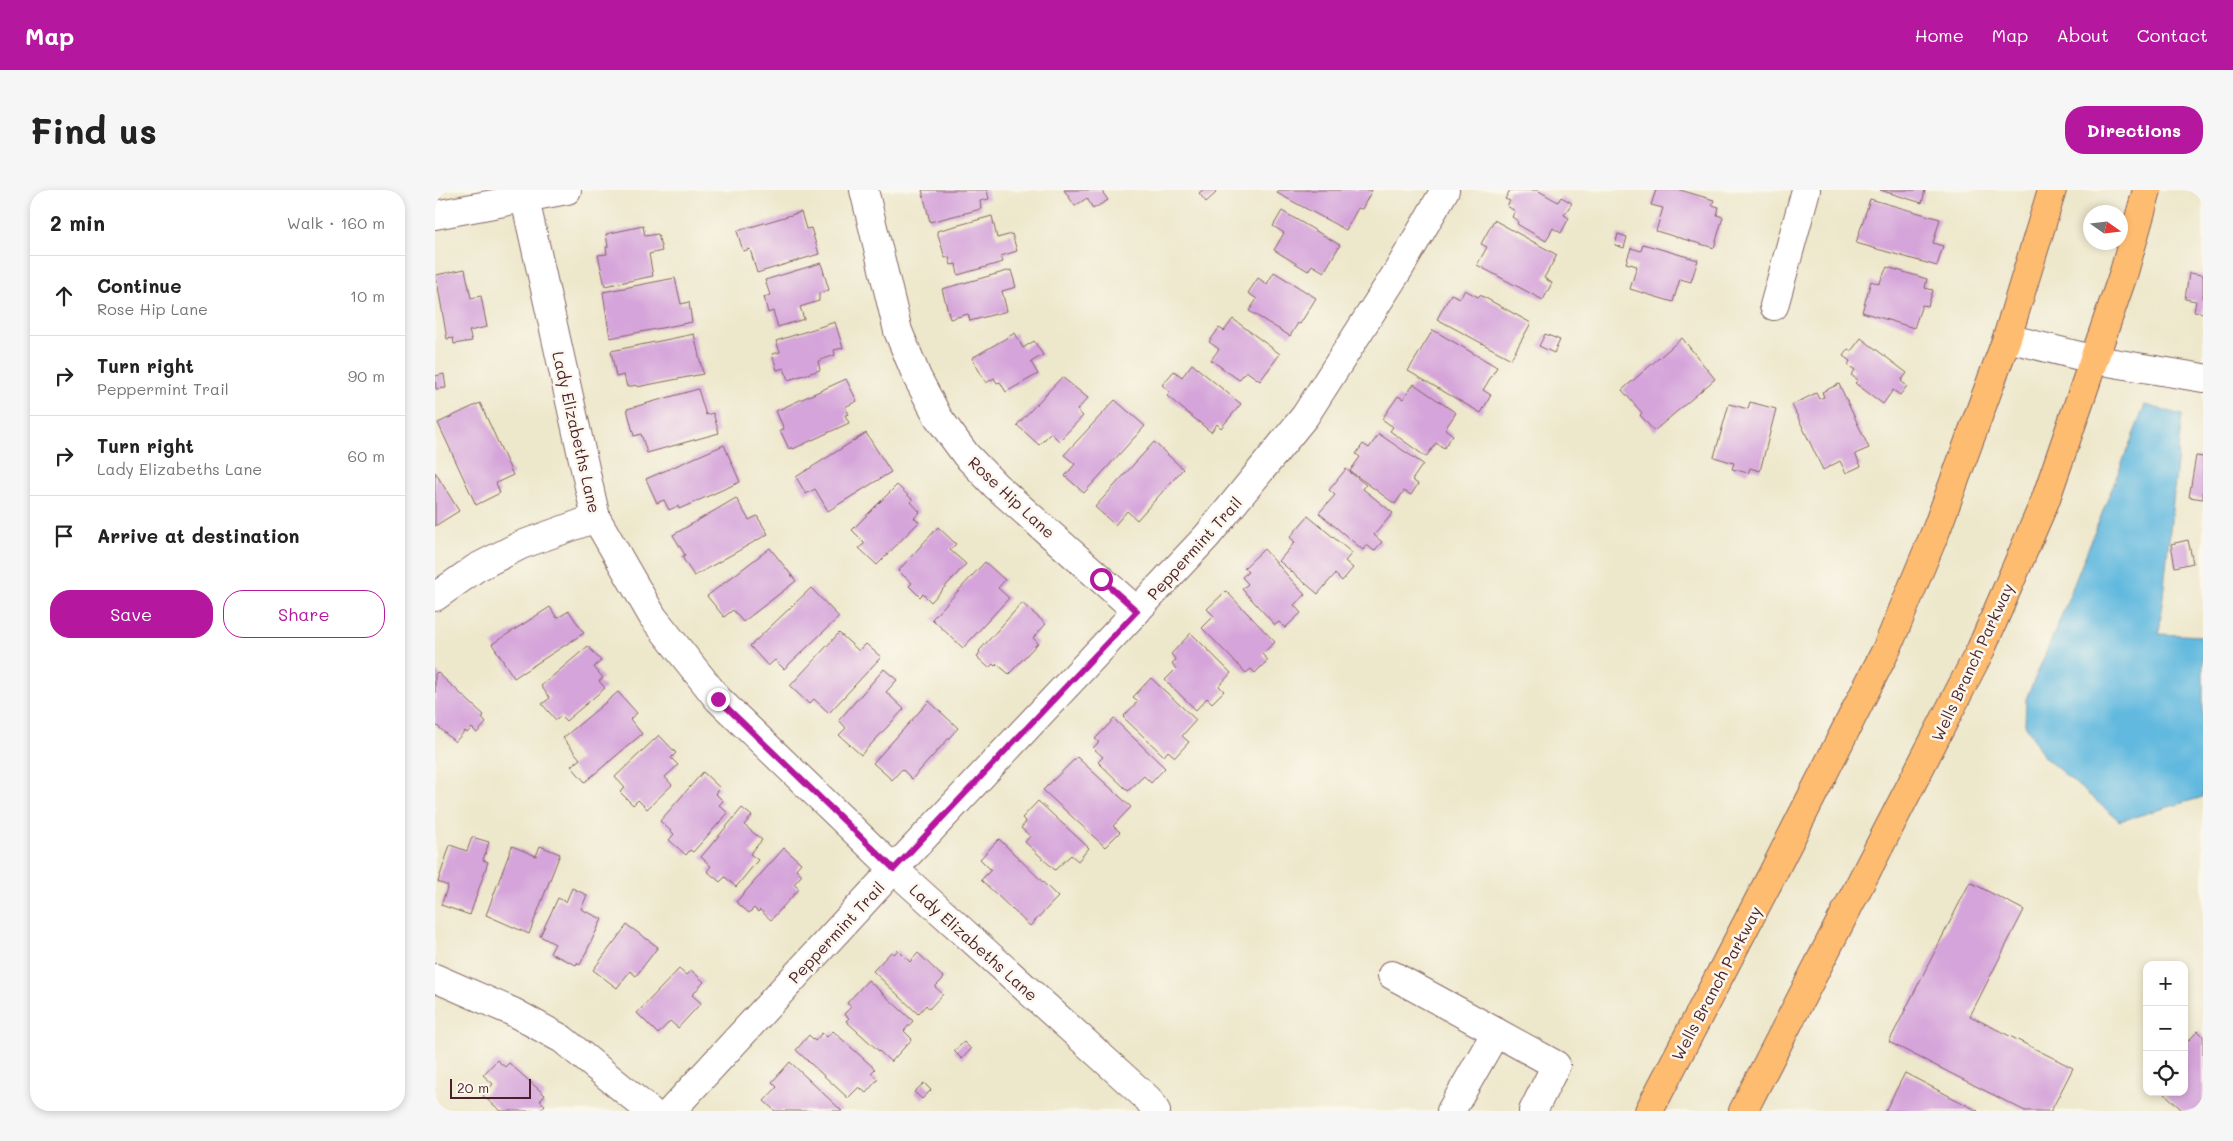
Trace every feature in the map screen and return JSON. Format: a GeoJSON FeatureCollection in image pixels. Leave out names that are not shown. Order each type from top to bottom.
{"type":"FeatureCollection","features":[{"type":"Feature","properties":{"kind":"main road","name":"Wells Branch Parkway"},"geometry":{"type":"LineString","coordinates":[[1649,1111],[1887,648],[1937,528],[2007,338],[2052,190]]}},
{"type":"Feature","properties":{"kind":"main road","name":"Wells Branch Parkway"},"geometry":{"type":"LineString","coordinates":[[1743,1111],[1981,649],[2045,501],[2096,360],[2124,272],[2147,190]]}},
{"type":"Feature","properties":{"kind":"street"},"geometry":{"type":"LineString","coordinates":[[435,215],[523,194],[567,190]]}},
{"type":"Feature","properties":{"kind":"street","name":"Rose Hip Lane"},"geometry":{"type":"LineString","coordinates":[[864,190],[898,331],[917,377],[938,417],[967,455],[996,486],[1137,611]]}},
{"type":"Feature","properties":{"kind":"street","name":"Peppermint Trail"},"geometry":{"type":"LineString","coordinates":[[671,1111],[894,869],[1207,536],[1305,416],[1399,269],[1445,190]]}},
{"type":"Feature","properties":{"kind":"street"},"geometry":{"type":"LineString","coordinates":[[1774,306],[1806,190]]}},
{"type":"Feature","properties":{"kind":"street","name":"Lady Elizabeths Lane"},"geometry":{"type":"LineString","coordinates":[[523,194],[597,518],[653,617],[718,699],[894,869],[1141,1093],[1156,1111]]}},
{"type":"Feature","properties":{"kind":"street"},"geometry":{"type":"LineString","coordinates":[[2007,338],[2096,360],[2203,378]]}},
{"type":"Feature","properties":{"kind":"street"},"geometry":{"type":"LineString","coordinates":[[435,597],[476,568],[521,545],[597,518]]}},
{"type":"Feature","properties":{"kind":"street"},"geometry":{"type":"LineString","coordinates":[[1392,975],[1556,1065],[1533,1111]]}},
{"type":"Feature","properties":{"kind":"street"},"geometry":{"type":"LineString","coordinates":[[435,978],[513,1012],[562,1039],[650,1111]]}},
{"type":"Feature","properties":{"kind":"street"},"geometry":{"type":"LineString","coordinates":[[1451,1111],[1496,1032]]}},
{"type":"Feature","properties":{"kind":"water"},"geometry":{"type":"Polygon","coordinates":[[[2145,405],[2182,415],[2159,634],[2203,636],[2203,797],[2120,821],[2044,757],[2025,724],[2026,699],[2057,627],[2145,405]]]}},
{"type":"Feature","properties":{"kind":"building"},"geometry":{"type":"Polygon","coordinates":[[[922,190],[987,190],[989,199],[980,201],[981,209],[930,222],[922,190]]]}},
{"type":"Feature","properties":{"kind":"building"},"geometry":{"type":"Polygon","coordinates":[[[1064,190],[1101,190],[1108,200],[1093,209],[1087,198],[1075,206],[1064,190]]]}},
{"type":"Feature","properties":{"kind":"building"},"geometry":{"type":"Polygon","coordinates":[[[1203,190],[1213,190],[1216,193],[1206,202],[1199,193],[1203,190]]]}},
{"type":"Feature","properties":{"kind":"building"},"geometry":{"type":"Polygon","coordinates":[[[1279,190],[1372,190],[1362,209],[1358,208],[1346,230],[1277,193],[1279,190]]]}},
{"type":"Feature","properties":{"kind":"building"},"geometry":{"type":"Polygon","coordinates":[[[1510,190],[1537,190],[1558,202],[1561,197],[1572,203],[1564,215],[1569,218],[1561,233],[1553,228],[1546,241],[1517,224],[1518,221],[1512,217],[1515,211],[1507,206],[1510,201],[1505,199],[1510,190]]]}},
{"type":"Feature","properties":{"kind":"building"},"geometry":{"type":"Polygon","coordinates":[[[1656,190],[1680,190],[1714,200],[1712,205],[1719,207],[1717,215],[1723,217],[1714,248],[1656,231],[1663,208],[1651,205],[1656,190]]]}},
{"type":"Feature","properties":{"kind":"building"},"geometry":{"type":"Polygon","coordinates":[[[1880,190],[1925,190],[1922,203],[1880,190]]]}},
{"type":"Feature","properties":{"kind":"building"},"geometry":{"type":"Polygon","coordinates":[[[1870,199],[1940,219],[1933,243],[1943,246],[1937,266],[1856,243],[1870,199]]]}},
{"type":"Feature","properties":{"kind":"building"},"geometry":{"type":"Polygon","coordinates":[[[1282,211],[1340,245],[1324,272],[1312,265],[1308,271],[1274,250],[1284,233],[1273,226],[1282,211]]]}},
{"type":"Feature","properties":{"kind":"building"},"geometry":{"type":"Polygon","coordinates":[[[801,212],[806,229],[811,228],[819,254],[757,273],[750,249],[743,251],[737,231],[801,212]]]}},
{"type":"Feature","properties":{"kind":"building"},"geometry":{"type":"Polygon","coordinates":[[[992,216],[997,238],[1012,234],[1017,251],[1001,256],[1003,262],[958,275],[956,264],[951,265],[949,257],[945,258],[937,231],[992,216]]]}},
{"type":"Feature","properties":{"kind":"building"},"geometry":{"type":"Polygon","coordinates":[[[1494,220],[1557,255],[1544,278],[1552,283],[1543,300],[1477,265],[1487,247],[1481,244],[1494,220]]]}},
{"type":"Feature","properties":{"kind":"building"},"geometry":{"type":"Polygon","coordinates":[[[643,226],[645,236],[658,234],[662,251],[649,254],[653,276],[605,286],[598,255],[607,254],[606,234],[643,226]]]}},
{"type":"Feature","properties":{"kind":"building"},"geometry":{"type":"Polygon","coordinates":[[[1618,234],[1627,237],[1624,248],[1615,245],[1618,234]]]}},
{"type":"Feature","properties":{"kind":"building"},"geometry":{"type":"Polygon","coordinates":[[[1643,244],[1698,260],[1691,282],[1680,279],[1673,302],[1630,289],[1637,266],[1626,263],[1631,248],[1641,251],[1643,244]]]}},
{"type":"Feature","properties":{"kind":"building"},"geometry":{"type":"Polygon","coordinates":[[[821,263],[829,290],[819,293],[819,301],[800,307],[804,319],[778,327],[773,311],[768,313],[764,297],[770,295],[765,280],[821,263]]]}},
{"type":"Feature","properties":{"kind":"building"},"geometry":{"type":"Polygon","coordinates":[[[1887,267],[1927,279],[1925,288],[1933,290],[1928,306],[1922,305],[1914,328],[1862,312],[1871,281],[1879,284],[1887,267]]]}},
{"type":"Feature","properties":{"kind":"building"},"geometry":{"type":"Polygon","coordinates":[[[465,269],[471,298],[481,296],[487,327],[469,331],[472,341],[454,344],[453,338],[447,339],[436,275],[465,269]]]}},
{"type":"Feature","properties":{"kind":"building"},"geometry":{"type":"Polygon","coordinates":[[[1011,270],[1016,287],[1002,291],[1007,311],[970,321],[968,314],[950,319],[942,289],[1011,270]]]}},
{"type":"Feature","properties":{"kind":"building"},"geometry":{"type":"Polygon","coordinates":[[[1274,272],[1316,298],[1290,336],[1249,311],[1257,299],[1248,293],[1258,278],[1267,284],[1274,272]]]}},
{"type":"Feature","properties":{"kind":"building"},"geometry":{"type":"Polygon","coordinates":[[[2189,273],[2203,275],[2203,313],[2194,312],[2196,301],[2185,299],[2189,273]]]}},
{"type":"Feature","properties":{"kind":"building"},"geometry":{"type":"Polygon","coordinates":[[[675,278],[681,304],[689,302],[692,322],[610,338],[603,292],[675,278]]]}},
{"type":"Feature","properties":{"kind":"building"},"geometry":{"type":"Polygon","coordinates":[[[1465,290],[1478,297],[1480,295],[1531,323],[1511,359],[1437,319],[1451,294],[1460,298],[1465,290]]]}},
{"type":"Feature","properties":{"kind":"building"},"geometry":{"type":"Polygon","coordinates":[[[1233,319],[1280,354],[1260,381],[1246,371],[1239,380],[1211,360],[1219,349],[1209,342],[1219,328],[1224,331],[1233,319]]]}},
{"type":"Feature","properties":{"kind":"building"},"geometry":{"type":"Polygon","coordinates":[[[835,322],[843,348],[834,350],[835,355],[818,361],[820,370],[788,380],[784,368],[777,370],[772,354],[780,352],[776,341],[835,322]]]}},
{"type":"Feature","properties":{"kind":"building"},"geometry":{"type":"Polygon","coordinates":[[[1433,330],[1497,367],[1483,390],[1491,395],[1481,413],[1408,371],[1433,330]]]}},
{"type":"Feature","properties":{"kind":"building"},"geometry":{"type":"Polygon","coordinates":[[[1015,333],[1023,348],[1034,341],[1043,355],[1031,362],[1038,374],[1006,392],[1000,382],[997,383],[994,378],[986,383],[972,358],[1015,333]]]}},
{"type":"Feature","properties":{"kind":"building"},"geometry":{"type":"Polygon","coordinates":[[[694,334],[703,374],[637,387],[637,385],[627,387],[624,375],[616,377],[611,351],[694,334]]]}},
{"type":"Feature","properties":{"kind":"building"},"geometry":{"type":"Polygon","coordinates":[[[1545,334],[1560,340],[1554,353],[1539,346],[1545,334]]]}},
{"type":"Feature","properties":{"kind":"building"},"geometry":{"type":"Polygon","coordinates":[[[1682,338],[1715,379],[1654,431],[1640,415],[1642,413],[1622,390],[1682,338]]]}},
{"type":"Feature","properties":{"kind":"building"},"geometry":{"type":"Polygon","coordinates":[[[1861,338],[1907,373],[1901,381],[1907,386],[1900,395],[1893,390],[1883,404],[1855,383],[1858,380],[1851,375],[1855,370],[1848,365],[1850,361],[1843,356],[1848,349],[1851,351],[1861,338]]]}},
{"type":"Feature","properties":{"kind":"building"},"geometry":{"type":"Polygon","coordinates":[[[1192,364],[1241,404],[1221,428],[1217,424],[1211,432],[1167,396],[1170,392],[1162,385],[1174,371],[1182,377],[1192,364]]]}},
{"type":"Feature","properties":{"kind":"building"},"geometry":{"type":"Polygon","coordinates":[[[444,374],[446,388],[436,389],[435,376],[444,374]]]}},
{"type":"Feature","properties":{"kind":"building"},"geometry":{"type":"Polygon","coordinates":[[[1062,377],[1088,398],[1077,410],[1083,416],[1059,441],[1051,433],[1039,445],[1017,425],[1062,377]]]}},
{"type":"Feature","properties":{"kind":"building"},"geometry":{"type":"Polygon","coordinates":[[[846,379],[857,401],[845,407],[849,414],[845,415],[849,423],[793,449],[792,447],[789,449],[780,430],[784,429],[776,411],[846,379]]]}},
{"type":"Feature","properties":{"kind":"building"},"geometry":{"type":"Polygon","coordinates":[[[1414,384],[1456,413],[1445,429],[1453,435],[1444,448],[1436,443],[1426,457],[1390,431],[1393,427],[1382,419],[1398,396],[1403,399],[1414,384]]]}},
{"type":"Feature","properties":{"kind":"building"},"geometry":{"type":"Polygon","coordinates":[[[1839,384],[1869,448],[1855,454],[1861,466],[1846,473],[1840,461],[1823,470],[1792,405],[1816,393],[1819,399],[1824,397],[1822,392],[1839,384]]]}},
{"type":"Feature","properties":{"kind":"building"},"geometry":{"type":"Polygon","coordinates":[[[698,389],[706,415],[713,413],[719,433],[647,453],[641,434],[634,436],[627,409],[698,389]]]}},
{"type":"Feature","properties":{"kind":"building"},"geometry":{"type":"Polygon","coordinates":[[[1115,400],[1145,426],[1084,493],[1065,476],[1075,464],[1064,455],[1115,400]]]}},
{"type":"Feature","properties":{"kind":"building"},"geometry":{"type":"Polygon","coordinates":[[[1750,402],[1776,409],[1760,471],[1750,468],[1748,473],[1732,469],[1734,463],[1714,457],[1729,404],[1748,409],[1750,402]]]}},
{"type":"Feature","properties":{"kind":"building"},"geometry":{"type":"Polygon","coordinates":[[[480,403],[513,475],[496,483],[500,493],[476,505],[438,423],[480,403]]]}},
{"type":"Feature","properties":{"kind":"building"},"geometry":{"type":"Polygon","coordinates":[[[866,433],[891,472],[828,511],[815,489],[806,494],[796,477],[866,433]]]}},
{"type":"Feature","properties":{"kind":"building"},"geometry":{"type":"Polygon","coordinates":[[[1379,434],[1423,464],[1412,480],[1418,484],[1411,495],[1404,491],[1395,504],[1350,471],[1360,457],[1356,454],[1363,444],[1369,448],[1379,434]]]}},
{"type":"Feature","properties":{"kind":"building"},"geometry":{"type":"Polygon","coordinates":[[[1154,442],[1183,469],[1137,520],[1127,511],[1115,525],[1095,507],[1154,442]]]}},
{"type":"Feature","properties":{"kind":"building"},"geometry":{"type":"Polygon","coordinates":[[[724,445],[740,482],[679,509],[678,506],[669,510],[664,500],[657,503],[646,479],[724,445]]]}},
{"type":"Feature","properties":{"kind":"building"},"geometry":{"type":"Polygon","coordinates":[[[2196,456],[2203,457],[2203,499],[2189,497],[2196,456]]]}},
{"type":"Feature","properties":{"kind":"building"},"geometry":{"type":"Polygon","coordinates":[[[1346,469],[1366,485],[1363,489],[1393,513],[1374,535],[1382,542],[1374,551],[1367,545],[1363,550],[1319,513],[1335,495],[1329,490],[1346,469]]]}},
{"type":"Feature","properties":{"kind":"building"},"geometry":{"type":"Polygon","coordinates":[[[435,472],[459,511],[435,526],[435,472]]]}},
{"type":"Feature","properties":{"kind":"building"},"geometry":{"type":"Polygon","coordinates":[[[897,485],[913,500],[911,502],[920,512],[914,518],[919,522],[877,565],[859,548],[865,543],[852,530],[897,485]]]}},
{"type":"Feature","properties":{"kind":"building"},"geometry":{"type":"Polygon","coordinates":[[[736,498],[749,520],[757,516],[768,534],[694,576],[682,557],[685,555],[673,535],[736,498]]]}},
{"type":"Feature","properties":{"kind":"building"},"geometry":{"type":"Polygon","coordinates":[[[1308,516],[1352,553],[1345,561],[1353,568],[1342,581],[1335,574],[1318,594],[1279,561],[1295,542],[1290,537],[1308,516]]]}},
{"type":"Feature","properties":{"kind":"building"},"geometry":{"type":"Polygon","coordinates":[[[938,527],[956,544],[950,550],[966,564],[931,602],[923,594],[920,597],[909,586],[912,583],[898,571],[938,527]]]}},
{"type":"Feature","properties":{"kind":"building"},"geometry":{"type":"Polygon","coordinates":[[[2188,540],[2193,563],[2175,567],[2171,544],[2188,540]]]}},
{"type":"Feature","properties":{"kind":"building"},"geometry":{"type":"Polygon","coordinates":[[[770,548],[796,581],[743,622],[733,610],[724,617],[707,596],[770,548]]]}},
{"type":"Feature","properties":{"kind":"building"},"geometry":{"type":"Polygon","coordinates":[[[1264,549],[1305,595],[1294,605],[1301,613],[1285,628],[1279,622],[1275,625],[1242,589],[1248,584],[1242,577],[1248,572],[1244,568],[1264,549]]]}},
{"type":"Feature","properties":{"kind":"building"},"geometry":{"type":"Polygon","coordinates":[[[985,562],[1005,580],[998,588],[1009,598],[963,648],[932,619],[985,562]]]}},
{"type":"Feature","properties":{"kind":"building"},"geometry":{"type":"Polygon","coordinates":[[[811,588],[839,617],[784,669],[775,660],[768,666],[750,646],[811,588]]]}},
{"type":"Feature","properties":{"kind":"building"},"geometry":{"type":"Polygon","coordinates":[[[1226,591],[1275,642],[1262,654],[1268,660],[1255,673],[1251,669],[1246,673],[1202,628],[1214,616],[1207,609],[1226,591]]]}},
{"type":"Feature","properties":{"kind":"building"},"geometry":{"type":"Polygon","coordinates":[[[1022,603],[1046,624],[1033,638],[1038,643],[1009,674],[997,664],[995,666],[993,664],[989,668],[977,657],[979,651],[1022,603]]]}},
{"type":"Feature","properties":{"kind":"building"},"geometry":{"type":"Polygon","coordinates":[[[550,607],[557,618],[569,611],[584,633],[514,678],[492,644],[550,607]]]}},
{"type":"Feature","properties":{"kind":"building"},"geometry":{"type":"Polygon","coordinates":[[[839,633],[859,651],[866,644],[881,657],[829,713],[814,699],[809,704],[790,686],[839,633]]]}},
{"type":"Feature","properties":{"kind":"building"},"geometry":{"type":"Polygon","coordinates":[[[1191,633],[1231,673],[1219,686],[1224,691],[1212,703],[1207,698],[1196,710],[1165,680],[1176,669],[1172,663],[1176,660],[1171,654],[1191,633]]]}},
{"type":"Feature","properties":{"kind":"building"},"geometry":{"type":"Polygon","coordinates":[[[588,646],[601,661],[594,667],[603,678],[599,681],[605,688],[566,721],[561,716],[556,720],[542,704],[550,698],[541,686],[588,646]]]}},
{"type":"Feature","properties":{"kind":"building"},"geometry":{"type":"Polygon","coordinates":[[[884,669],[897,680],[886,692],[904,709],[861,755],[839,735],[846,728],[839,720],[884,669]]]}},
{"type":"Feature","properties":{"kind":"building"},"geometry":{"type":"Polygon","coordinates":[[[437,672],[484,715],[482,718],[486,723],[477,733],[472,728],[467,733],[465,731],[455,742],[435,724],[435,674],[437,672]]]}},
{"type":"Feature","properties":{"kind":"building"},"geometry":{"type":"Polygon","coordinates":[[[1151,678],[1196,720],[1182,736],[1189,742],[1175,757],[1168,751],[1164,756],[1123,717],[1138,701],[1133,697],[1151,678]]]}},
{"type":"Feature","properties":{"kind":"building"},"geometry":{"type":"Polygon","coordinates":[[[618,692],[637,713],[630,719],[642,734],[585,782],[571,766],[580,759],[563,738],[618,692]]]}},
{"type":"Feature","properties":{"kind":"building"},"geometry":{"type":"Polygon","coordinates":[[[929,701],[958,728],[912,779],[902,769],[892,780],[873,763],[929,701]]]}},
{"type":"Feature","properties":{"kind":"building"},"geometry":{"type":"Polygon","coordinates":[[[1114,719],[1165,768],[1151,783],[1144,776],[1128,791],[1098,762],[1103,757],[1093,748],[1099,742],[1095,739],[1114,719]]]}},
{"type":"Feature","properties":{"kind":"building"},"geometry":{"type":"Polygon","coordinates":[[[659,735],[676,753],[671,758],[678,765],[665,777],[672,785],[647,809],[638,800],[633,805],[620,792],[625,788],[615,777],[659,735]]]}},
{"type":"Feature","properties":{"kind":"building"},"geometry":{"type":"Polygon","coordinates":[[[1077,757],[1131,807],[1113,826],[1120,832],[1105,847],[1043,790],[1077,757]]]}},
{"type":"Feature","properties":{"kind":"building"},"geometry":{"type":"Polygon","coordinates":[[[703,772],[720,788],[715,793],[723,801],[719,805],[728,813],[693,852],[690,850],[686,855],[669,840],[674,834],[660,821],[703,772]]]}},
{"type":"Feature","properties":{"kind":"building"},"geometry":{"type":"Polygon","coordinates":[[[1038,801],[1089,848],[1078,861],[1071,855],[1055,870],[1025,842],[1030,836],[1021,828],[1026,822],[1022,818],[1038,801]]]}},
{"type":"Feature","properties":{"kind":"building"},"geometry":{"type":"Polygon","coordinates":[[[742,808],[752,816],[744,825],[762,840],[750,854],[758,860],[736,887],[725,877],[720,882],[707,871],[711,866],[701,857],[742,808]]]}},
{"type":"Feature","properties":{"kind":"building"},"geometry":{"type":"Polygon","coordinates":[[[472,837],[489,842],[483,860],[488,862],[470,915],[441,905],[448,886],[438,882],[450,845],[467,851],[472,837]]]}},
{"type":"Feature","properties":{"kind":"building"},"geometry":{"type":"Polygon","coordinates":[[[999,839],[1058,897],[1030,926],[981,880],[991,870],[980,859],[999,839]]]}},
{"type":"Feature","properties":{"kind":"building"},"geometry":{"type":"Polygon","coordinates":[[[512,846],[536,856],[540,846],[560,854],[529,934],[486,915],[512,846]]]}},
{"type":"Feature","properties":{"kind":"building"},"geometry":{"type":"Polygon","coordinates":[[[784,848],[801,863],[796,869],[802,875],[794,884],[799,889],[771,920],[760,910],[758,912],[754,908],[749,913],[736,902],[784,848]]]}},
{"type":"Feature","properties":{"kind":"building"},"geometry":{"type":"Polygon","coordinates":[[[1970,882],[2024,910],[1970,1016],[2073,1068],[2051,1111],[2025,1111],[1889,1042],[1970,882]]]}},
{"type":"Feature","properties":{"kind":"building"},"geometry":{"type":"Polygon","coordinates":[[[572,888],[587,895],[581,909],[602,919],[580,965],[550,953],[555,944],[540,936],[558,898],[566,902],[572,888]]]}},
{"type":"Feature","properties":{"kind":"building"},"geometry":{"type":"Polygon","coordinates":[[[627,925],[658,947],[636,976],[630,971],[617,988],[593,970],[627,925]]]}},
{"type":"Feature","properties":{"kind":"building"},"geometry":{"type":"Polygon","coordinates":[[[898,950],[910,962],[918,953],[944,978],[935,987],[943,994],[929,1009],[926,1005],[918,1014],[873,971],[891,952],[894,954],[898,950]]]}},
{"type":"Feature","properties":{"kind":"building"},"geometry":{"type":"Polygon","coordinates":[[[679,969],[686,975],[691,970],[704,982],[692,995],[701,1003],[678,1028],[670,1021],[658,1034],[637,1013],[679,969]]]}},
{"type":"Feature","properties":{"kind":"building"},"geometry":{"type":"Polygon","coordinates":[[[868,980],[913,1021],[904,1031],[912,1039],[891,1062],[846,1021],[849,1018],[844,1014],[851,1007],[847,1003],[868,980]]]}},
{"type":"Feature","properties":{"kind":"building"},"geometry":{"type":"Polygon","coordinates":[[[833,1031],[875,1069],[871,1073],[878,1079],[866,1093],[859,1087],[848,1098],[796,1050],[809,1035],[815,1041],[822,1033],[827,1037],[833,1031]]]}},
{"type":"Feature","properties":{"kind":"building"},"geometry":{"type":"Polygon","coordinates":[[[2198,1031],[2203,1036],[2203,1111],[2183,1111],[2167,1096],[2188,1096],[2188,1041],[2198,1031]]]}},
{"type":"Feature","properties":{"kind":"building"},"geometry":{"type":"Polygon","coordinates":[[[964,1042],[971,1049],[962,1059],[954,1051],[964,1042]]]}},
{"type":"Feature","properties":{"kind":"building"},"geometry":{"type":"Polygon","coordinates":[[[497,1060],[505,1067],[509,1063],[545,1095],[540,1101],[545,1105],[540,1111],[501,1111],[483,1096],[493,1084],[483,1075],[497,1060]]]}},
{"type":"Feature","properties":{"kind":"building"},"geometry":{"type":"Polygon","coordinates":[[[790,1062],[842,1111],[775,1111],[764,1101],[777,1087],[772,1082],[790,1062]]]}},
{"type":"Feature","properties":{"kind":"building"},"geometry":{"type":"Polygon","coordinates":[[[1905,1073],[1978,1111],[1885,1111],[1905,1073]]]}},
{"type":"Feature","properties":{"kind":"building"},"geometry":{"type":"Polygon","coordinates":[[[924,1083],[931,1090],[922,1099],[914,1092],[924,1083]]]}},
{"type":"Feature","properties":{"kind":"route"},"geometry":{"type":"LineString","coordinates":[[718,699],[894,869],[1137,611],[1101,579]]}}]}
